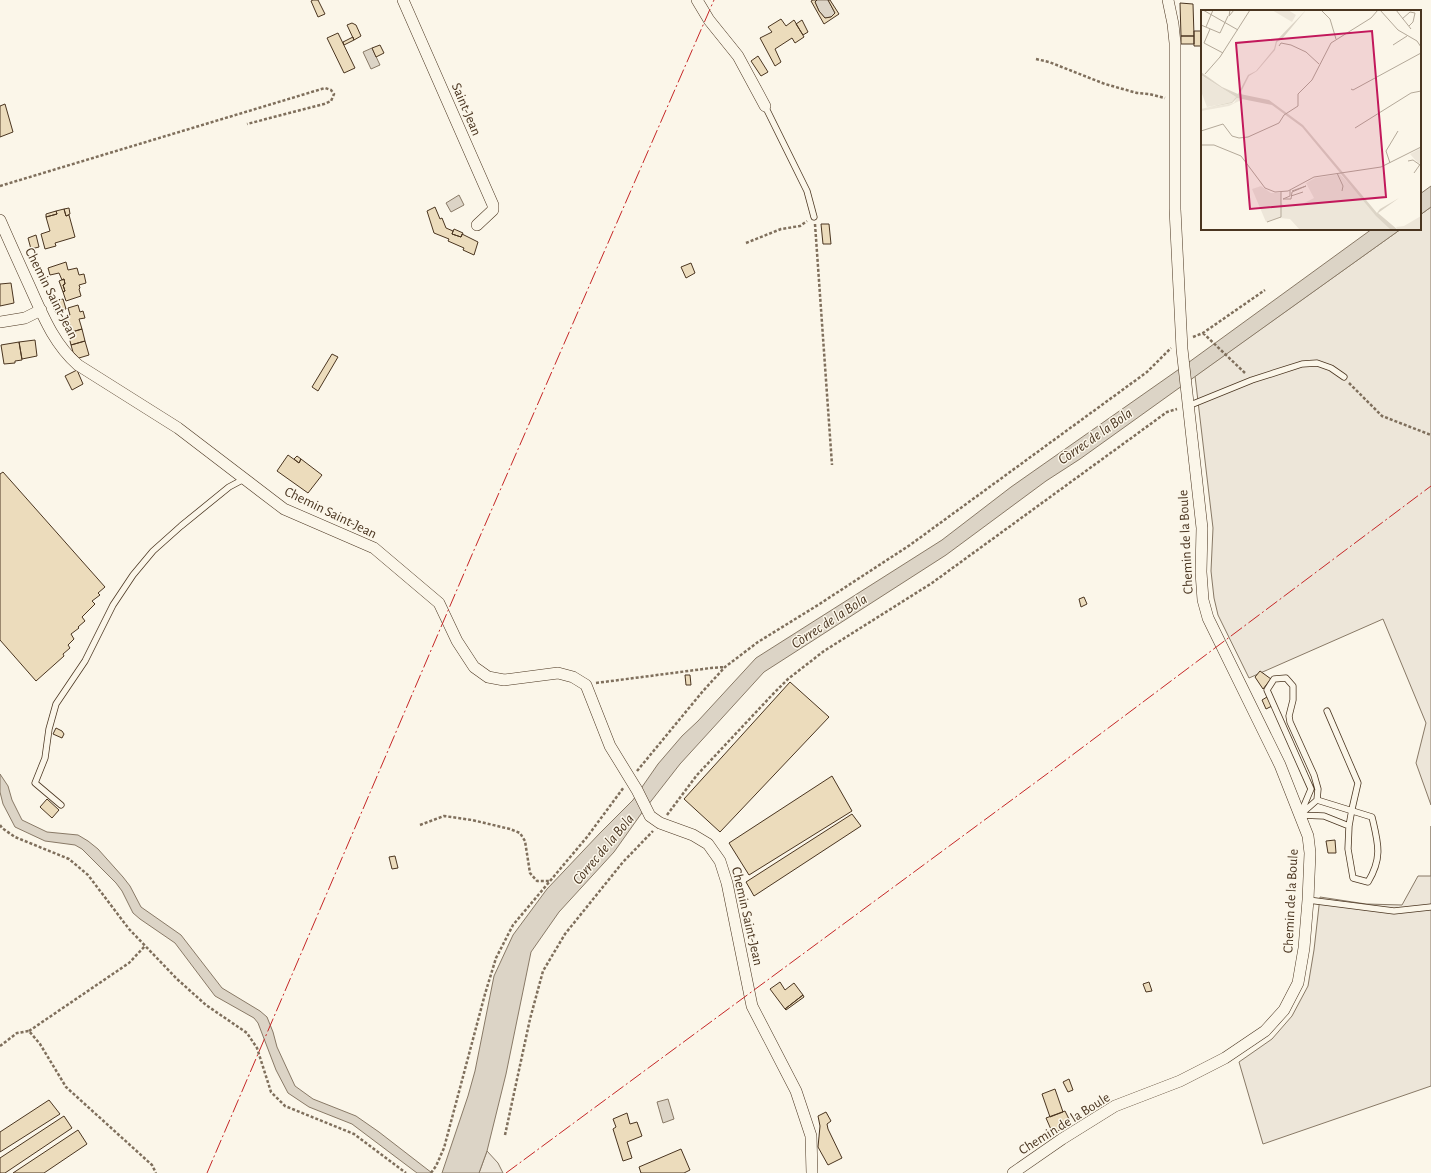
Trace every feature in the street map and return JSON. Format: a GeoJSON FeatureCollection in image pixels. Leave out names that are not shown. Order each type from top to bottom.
{"type":"FeatureCollection","features":[{"type":"Feature","properties":{"kind":"street","name":"Saint-Jean"},"geometry":{"type":"LineString","coordinates":[[404,0],[493,205],[493,210],[477,225]]}},
{"type":"Feature","properties":{"kind":"street"},"geometry":{"type":"LineString","coordinates":[[697,0],[709,20],[738,56],[765,106]]}},
{"type":"Feature","properties":{"kind":"street","name":"Chemin de la Boule"},"geometry":{"type":"LineString","coordinates":[[1013,1173],[1062,1139],[1116,1106],[1186,1078],[1225,1058],[1265,1031],[1284,1010],[1298,983],[1304,948],[1310,853],[1308,836],[1280,766],[1208,618],[1203,600],[1200,572],[1202,528],[1187,403],[1182,345],[1175,209],[1175,43],[1168,0]]}},
{"type":"Feature","properties":{"kind":"street","name":"Chemin Saint-Jean"},"geometry":{"type":"LineString","coordinates":[[0,220],[41,310],[61,348],[78,365],[178,428],[284,509],[374,548],[439,603],[457,641],[474,667],[488,677],[504,680],[558,673],[573,677],[586,685],[610,746],[637,790],[650,816],[660,824],[693,835],[708,844],[720,861],[727,883],[752,1006],[796,1091],[811,1136],[812,1173]]}},
{"type":"Feature","properties":{"kind":"street"},"geometry":{"type":"LineString","coordinates":[[0,322],[25,318],[41,310]]}},
{"type":"Feature","properties":{"kind":"lane"},"geometry":{"type":"LineString","coordinates":[[765,106],[807,191],[814,217]]}},
{"type":"Feature","properties":{"kind":"lane"},"geometry":{"type":"LineString","coordinates":[[1187,403],[1302,364],[1317,363],[1331,368],[1344,377]]}},
{"type":"Feature","properties":{"kind":"lane"},"geometry":{"type":"LineString","coordinates":[[61,805],[35,783],[45,758],[49,729],[56,704],[85,661],[113,605],[133,575],[153,551],[228,487],[244,479]]}},
{"type":"Feature","properties":{"kind":"lane"},"geometry":{"type":"LineString","coordinates":[[1286,678],[1293,686],[1293,700],[1289,716],[1290,722],[1314,775],[1318,789],[1317,800],[1300,815],[1311,789],[1267,690],[1274,679],[1286,678]]}},
{"type":"Feature","properties":{"kind":"lane"},"geometry":{"type":"LineString","coordinates":[[1317,800],[1352,809],[1372,816],[1379,847],[1376,869],[1368,882],[1353,878],[1348,850],[1352,809],[1358,783],[1327,711]]}},
{"type":"Feature","properties":{"kind":"lane"},"geometry":{"type":"LineString","coordinates":[[1300,815],[1324,816],[1350,826]]}},
{"type":"Feature","properties":{"kind":"lane"},"geometry":{"type":"LineString","coordinates":[[1308,900],[1394,911],[1431,907]]}},
{"type":"Feature","properties":{"kind":"path"},"geometry":{"type":"LineString","coordinates":[[1036,59],[1049,62],[1105,84],[1175,101]]}},
{"type":"Feature","properties":{"kind":"path"},"geometry":{"type":"LineString","coordinates":[[0,186],[325,88],[331,90],[334,94],[331,101],[324,104],[247,124]]}},
{"type":"Feature","properties":{"kind":"path"},"geometry":{"type":"LineString","coordinates":[[746,243],[781,229],[800,226],[814,217],[832,465]]}},
{"type":"Feature","properties":{"kind":"path"},"geometry":{"type":"LineString","coordinates":[[431,1173],[436,1166],[444,1148],[496,958],[513,925],[587,836],[630,779],[703,691],[725,667],[758,642],[910,545],[1147,372],[1174,345],[1182,345],[1203,333],[1265,290]]}},
{"type":"Feature","properties":{"kind":"path"},"geometry":{"type":"LineString","coordinates":[[1203,333],[1252,380]]}},
{"type":"Feature","properties":{"kind":"path"},"geometry":{"type":"LineString","coordinates":[[1344,377],[1382,416],[1431,436]]}},
{"type":"Feature","properties":{"kind":"path"},"geometry":{"type":"LineString","coordinates":[[505,1135],[530,1019],[543,971],[565,934],[623,862],[660,824],[697,775],[788,679],[824,652],[932,582],[1167,412],[1187,403]]}},
{"type":"Feature","properties":{"kind":"path"},"geometry":{"type":"LineString","coordinates":[[586,685],[725,667]]}},
{"type":"Feature","properties":{"kind":"path"},"geometry":{"type":"LineString","coordinates":[[420,825],[444,816],[472,820],[510,829],[520,833],[525,841],[530,873],[537,881],[550,881]]}},
{"type":"Feature","properties":{"kind":"path"},"geometry":{"type":"LineString","coordinates":[[0,825],[15,837],[69,859],[88,875],[129,929],[177,979],[206,1005],[247,1033],[256,1048],[271,1092],[285,1106],[354,1134],[406,1173]]}},
{"type":"Feature","properties":{"kind":"path"},"geometry":{"type":"LineString","coordinates":[[0,1046],[16,1033],[29,1031],[129,963],[145,946]]}},
{"type":"Feature","properties":{"kind":"path"},"geometry":{"type":"LineString","coordinates":[[29,1031],[40,1044],[66,1087],[152,1165],[156,1173]]}},
{"type":"Feature","properties":{"kind":"shaded area"},"geometry":{"type":"Polygon","coordinates":[[[1431,207],[1431,805],[1416,763],[1426,723],[1383,619],[1249,678],[1218,615],[1214,598],[1211,571],[1213,528],[1195,376],[1400,230],[1421,230],[1421,214],[1431,207]]]}},
{"type":"Feature","properties":{"kind":"shaded area"},"geometry":{"type":"Polygon","coordinates":[[[1418,876],[1431,876],[1431,1086],[1263,1144],[1239,1062],[1272,1039],[1292,1016],[1308,986],[1320,897],[1366,904],[1402,905],[1418,876]]]}},
{"type":"Feature","properties":{"kind":"shaded area"},"geometry":{"type":"Polygon","coordinates":[[[487,1151],[498,1163],[503,1173],[479,1173],[487,1151]]]}},
{"type":"Feature","properties":{"kind":"water"},"geometry":{"type":"Polygon","coordinates":[[[817,0],[828,0],[835,13],[831,17],[825,18],[819,11],[815,2],[817,0]]]}},
{"type":"Feature","properties":{"kind":"water"},"geometry":{"type":"Polygon","coordinates":[[[372,48],[380,65],[371,69],[363,52],[372,48]]]}},
{"type":"Feature","properties":{"kind":"water"},"geometry":{"type":"Polygon","coordinates":[[[1431,186],[1431,207],[1421,214],[1421,193],[1431,186]]]}},
{"type":"Feature","properties":{"kind":"water"},"geometry":{"type":"Polygon","coordinates":[[[459,195],[464,205],[451,212],[446,203],[459,195]]]}},
{"type":"Feature","properties":{"kind":"water","name":"Còrrec de la Bola"},"geometry":{"type":"Polygon","coordinates":[[[1371,230],[1400,230],[1080,459],[1046,481],[946,555],[764,672],[680,764],[641,814],[614,852],[559,912],[531,952],[506,1074],[487,1151],[479,1173],[442,1173],[475,1071],[494,976],[513,935],[547,889],[633,800],[658,764],[682,736],[698,721],[756,658],[942,540],[1011,487],[1185,365],[1371,230]]]}},
{"type":"Feature","properties":{"kind":"water"},"geometry":{"type":"Polygon","coordinates":[[[0,774],[8,786],[12,800],[22,820],[47,832],[78,835],[98,849],[130,886],[141,907],[181,935],[222,988],[260,1011],[267,1017],[277,1047],[295,1086],[313,1099],[356,1116],[432,1173],[417,1173],[352,1124],[309,1107],[288,1093],[276,1070],[258,1023],[254,1018],[215,996],[175,943],[133,913],[122,891],[116,883],[82,849],[75,845],[45,841],[15,827],[3,804],[0,792],[0,774]]]}},
{"type":"Feature","properties":{"kind":"water"},"geometry":{"type":"Polygon","coordinates":[[[668,1099],[674,1119],[663,1123],[657,1102],[668,1099]]]}},
{"type":"Feature","properties":{"kind":"building"},"geometry":{"type":"Polygon","coordinates":[[[318,0],[325,14],[318,17],[311,1],[318,0]]]}},
{"type":"Feature","properties":{"kind":"building"},"geometry":{"type":"Polygon","coordinates":[[[817,0],[815,2],[819,11],[825,18],[831,17],[835,13],[828,0],[830,0],[839,14],[824,24],[811,1],[817,0]]]}},
{"type":"Feature","properties":{"kind":"building"},"geometry":{"type":"Polygon","coordinates":[[[1180,3],[1193,4],[1194,36],[1181,36],[1180,3]]]}},
{"type":"Feature","properties":{"kind":"building"},"geometry":{"type":"Polygon","coordinates":[[[781,19],[786,26],[794,20],[804,37],[795,43],[792,38],[775,49],[781,62],[775,66],[760,38],[772,32],[768,27],[781,19]]]}},
{"type":"Feature","properties":{"kind":"building"},"geometry":{"type":"Polygon","coordinates":[[[802,20],[808,32],[803,35],[796,24],[802,20]]]}},
{"type":"Feature","properties":{"kind":"building"},"geometry":{"type":"Polygon","coordinates":[[[352,23],[356,25],[361,36],[354,40],[347,25],[352,23]]]}},
{"type":"Feature","properties":{"kind":"building"},"geometry":{"type":"Polygon","coordinates":[[[1194,31],[1201,31],[1201,46],[1194,46],[1194,31]]]}},
{"type":"Feature","properties":{"kind":"building"},"geometry":{"type":"Polygon","coordinates":[[[338,33],[355,68],[344,73],[327,38],[338,33]]]}},
{"type":"Feature","properties":{"kind":"building"},"geometry":{"type":"Polygon","coordinates":[[[1181,36],[1194,36],[1194,44],[1181,44],[1181,36]]]}},
{"type":"Feature","properties":{"kind":"building"},"geometry":{"type":"Polygon","coordinates":[[[353,37],[354,40],[344,45],[343,42],[353,37]]]}},
{"type":"Feature","properties":{"kind":"building"},"geometry":{"type":"Polygon","coordinates":[[[380,45],[384,53],[376,57],[372,48],[380,45]]]}},
{"type":"Feature","properties":{"kind":"building"},"geometry":{"type":"Polygon","coordinates":[[[758,56],[768,72],[761,76],[751,61],[758,56]]]}},
{"type":"Feature","properties":{"kind":"building"},"geometry":{"type":"Polygon","coordinates":[[[5,104],[13,132],[0,137],[0,106],[5,104]]]}},
{"type":"Feature","properties":{"kind":"building"},"geometry":{"type":"Polygon","coordinates":[[[435,207],[446,228],[453,231],[452,234],[461,237],[462,234],[478,242],[474,255],[463,250],[464,248],[448,241],[449,239],[434,233],[427,211],[435,207]]]}},
{"type":"Feature","properties":{"kind":"building"},"geometry":{"type":"Polygon","coordinates":[[[69,208],[70,214],[66,216],[64,209],[69,208]]]}},
{"type":"Feature","properties":{"kind":"building"},"geometry":{"type":"Polygon","coordinates":[[[64,209],[66,216],[69,215],[75,237],[55,243],[56,246],[45,249],[41,234],[50,231],[46,217],[57,214],[56,211],[64,209]]]}},
{"type":"Feature","properties":{"kind":"building"},"geometry":{"type":"Polygon","coordinates":[[[56,211],[57,214],[46,217],[46,214],[56,211]]]}},
{"type":"Feature","properties":{"kind":"building"},"geometry":{"type":"Polygon","coordinates":[[[821,224],[829,224],[831,244],[823,244],[821,224]]]}},
{"type":"Feature","properties":{"kind":"building"},"geometry":{"type":"Polygon","coordinates":[[[454,229],[463,233],[461,237],[452,234],[454,229]]]}},
{"type":"Feature","properties":{"kind":"building"},"geometry":{"type":"Polygon","coordinates":[[[36,235],[39,247],[31,249],[28,238],[36,235]]]}},
{"type":"Feature","properties":{"kind":"building"},"geometry":{"type":"Polygon","coordinates":[[[66,262],[68,270],[77,268],[79,275],[84,274],[86,283],[79,285],[81,296],[66,301],[63,292],[65,291],[63,285],[65,284],[64,279],[62,280],[59,273],[50,275],[48,268],[66,262]]]}},
{"type":"Feature","properties":{"kind":"building"},"geometry":{"type":"Polygon","coordinates":[[[691,263],[695,273],[686,278],[681,267],[691,263]]]}},
{"type":"Feature","properties":{"kind":"building"},"geometry":{"type":"Polygon","coordinates":[[[64,279],[65,284],[63,285],[65,291],[63,292],[59,281],[64,279]]]}},
{"type":"Feature","properties":{"kind":"building"},"geometry":{"type":"Polygon","coordinates":[[[11,283],[14,303],[0,306],[0,284],[11,283]]]}},
{"type":"Feature","properties":{"kind":"building"},"geometry":{"type":"Polygon","coordinates":[[[63,299],[66,309],[55,312],[52,302],[63,299]]]}},
{"type":"Feature","properties":{"kind":"building"},"geometry":{"type":"Polygon","coordinates":[[[78,305],[80,312],[83,311],[85,318],[79,319],[82,329],[72,332],[69,322],[67,323],[66,316],[70,315],[68,308],[78,305]]]}},
{"type":"Feature","properties":{"kind":"building"},"geometry":{"type":"Polygon","coordinates":[[[82,329],[85,341],[71,345],[68,333],[82,329]]]}},
{"type":"Feature","properties":{"kind":"building"},"geometry":{"type":"Polygon","coordinates":[[[35,340],[37,356],[22,359],[19,342],[35,340]]]}},
{"type":"Feature","properties":{"kind":"building"},"geometry":{"type":"Polygon","coordinates":[[[85,341],[89,355],[79,358],[73,352],[71,345],[85,341]]]}},
{"type":"Feature","properties":{"kind":"building"},"geometry":{"type":"Polygon","coordinates":[[[19,342],[22,360],[15,361],[15,363],[4,364],[1,345],[19,342]]]}},
{"type":"Feature","properties":{"kind":"building"},"geometry":{"type":"Polygon","coordinates":[[[332,354],[338,357],[318,391],[312,387],[332,354]]]}},
{"type":"Feature","properties":{"kind":"building"},"geometry":{"type":"Polygon","coordinates":[[[77,370],[83,384],[72,390],[65,376],[77,370]]]}},
{"type":"Feature","properties":{"kind":"building"},"geometry":{"type":"Polygon","coordinates":[[[288,455],[299,463],[301,459],[322,475],[308,493],[277,471],[288,455]]]}},
{"type":"Feature","properties":{"kind":"building"},"geometry":{"type":"Polygon","coordinates":[[[297,456],[301,459],[299,463],[294,459],[297,456]]]}},
{"type":"Feature","properties":{"kind":"building"},"geometry":{"type":"Polygon","coordinates":[[[3,472],[105,587],[98,593],[100,595],[92,601],[95,604],[82,617],[85,621],[71,634],[74,639],[68,645],[70,648],[63,654],[64,656],[36,681],[0,640],[0,474],[3,472]]]}},
{"type":"Feature","properties":{"kind":"building"},"geometry":{"type":"Polygon","coordinates":[[[1084,597],[1087,604],[1081,607],[1079,599],[1084,597]]]}},
{"type":"Feature","properties":{"kind":"building"},"geometry":{"type":"Polygon","coordinates":[[[1260,671],[1271,679],[1263,689],[1255,677],[1260,671]]]}},
{"type":"Feature","properties":{"kind":"building"},"geometry":{"type":"Polygon","coordinates":[[[685,675],[690,675],[691,685],[686,685],[685,675]]]}},
{"type":"Feature","properties":{"kind":"building"},"geometry":{"type":"Polygon","coordinates":[[[790,682],[829,717],[720,832],[684,799],[790,682]]]}},
{"type":"Feature","properties":{"kind":"building"},"geometry":{"type":"Polygon","coordinates":[[[1267,697],[1272,706],[1266,709],[1262,700],[1267,697]]]}},
{"type":"Feature","properties":{"kind":"building"},"geometry":{"type":"Polygon","coordinates":[[[56,728],[64,734],[62,738],[53,734],[56,728]]]}},
{"type":"Feature","properties":{"kind":"building"},"geometry":{"type":"Polygon","coordinates":[[[832,776],[852,811],[749,875],[729,843],[832,776]]]}},
{"type":"Feature","properties":{"kind":"building"},"geometry":{"type":"Polygon","coordinates":[[[47,799],[59,810],[52,818],[40,807],[47,799]]]}},
{"type":"Feature","properties":{"kind":"building"},"geometry":{"type":"Polygon","coordinates":[[[852,814],[861,826],[754,896],[746,882],[852,814]]]}},
{"type":"Feature","properties":{"kind":"building"},"geometry":{"type":"Polygon","coordinates":[[[1335,840],[1336,853],[1328,853],[1326,841],[1335,840]]]}},
{"type":"Feature","properties":{"kind":"building"},"geometry":{"type":"Polygon","coordinates":[[[395,856],[398,868],[392,869],[389,857],[395,856]]]}},
{"type":"Feature","properties":{"kind":"building"},"geometry":{"type":"Polygon","coordinates":[[[780,982],[785,990],[794,983],[803,995],[785,1009],[770,989],[780,982]]]}},
{"type":"Feature","properties":{"kind":"building"},"geometry":{"type":"Polygon","coordinates":[[[1149,982],[1152,991],[1146,992],[1143,984],[1149,982]]]}},
{"type":"Feature","properties":{"kind":"building"},"geometry":{"type":"Polygon","coordinates":[[[803,995],[804,997],[786,1010],[785,1009],[803,995]]]}},
{"type":"Feature","properties":{"kind":"building"},"geometry":{"type":"Polygon","coordinates":[[[1069,1079],[1073,1090],[1068,1092],[1063,1082],[1069,1079]]]}},
{"type":"Feature","properties":{"kind":"building"},"geometry":{"type":"Polygon","coordinates":[[[1055,1089],[1063,1112],[1050,1117],[1042,1094],[1055,1089]]]}},
{"type":"Feature","properties":{"kind":"building"},"geometry":{"type":"Polygon","coordinates":[[[49,1100],[60,1114],[0,1152],[0,1132],[49,1100]]]}},
{"type":"Feature","properties":{"kind":"building"},"geometry":{"type":"Polygon","coordinates":[[[1065,1111],[1071,1123],[1053,1134],[1046,1118],[1065,1111]]]}},
{"type":"Feature","properties":{"kind":"building"},"geometry":{"type":"Polygon","coordinates":[[[826,1112],[831,1121],[827,1124],[828,1129],[842,1158],[828,1165],[818,1147],[820,1126],[818,1116],[826,1112]]]}},
{"type":"Feature","properties":{"kind":"building"},"geometry":{"type":"Polygon","coordinates":[[[627,1113],[630,1124],[637,1122],[642,1136],[627,1142],[632,1158],[623,1161],[613,1129],[616,1127],[613,1119],[627,1113]]]}},
{"type":"Feature","properties":{"kind":"building"},"geometry":{"type":"Polygon","coordinates":[[[64,1116],[72,1128],[5,1173],[0,1173],[0,1158],[64,1116]]]}},
{"type":"Feature","properties":{"kind":"building"},"geometry":{"type":"Polygon","coordinates":[[[78,1130],[87,1144],[44,1173],[13,1173],[78,1130]]]}},
{"type":"Feature","properties":{"kind":"building"},"geometry":{"type":"Polygon","coordinates":[[[681,1149],[690,1170],[684,1173],[641,1173],[639,1167],[681,1149]]]}},
{"type":"Feature","properties":{"kind":"power"},"geometry":{"type":"LineString","coordinates":[[207,1173],[471,557],[714,0]]}},
{"type":"Feature","properties":{"kind":"power"},"geometry":{"type":"LineString","coordinates":[[506,1173],[1055,768],[1431,486]]}}]}
